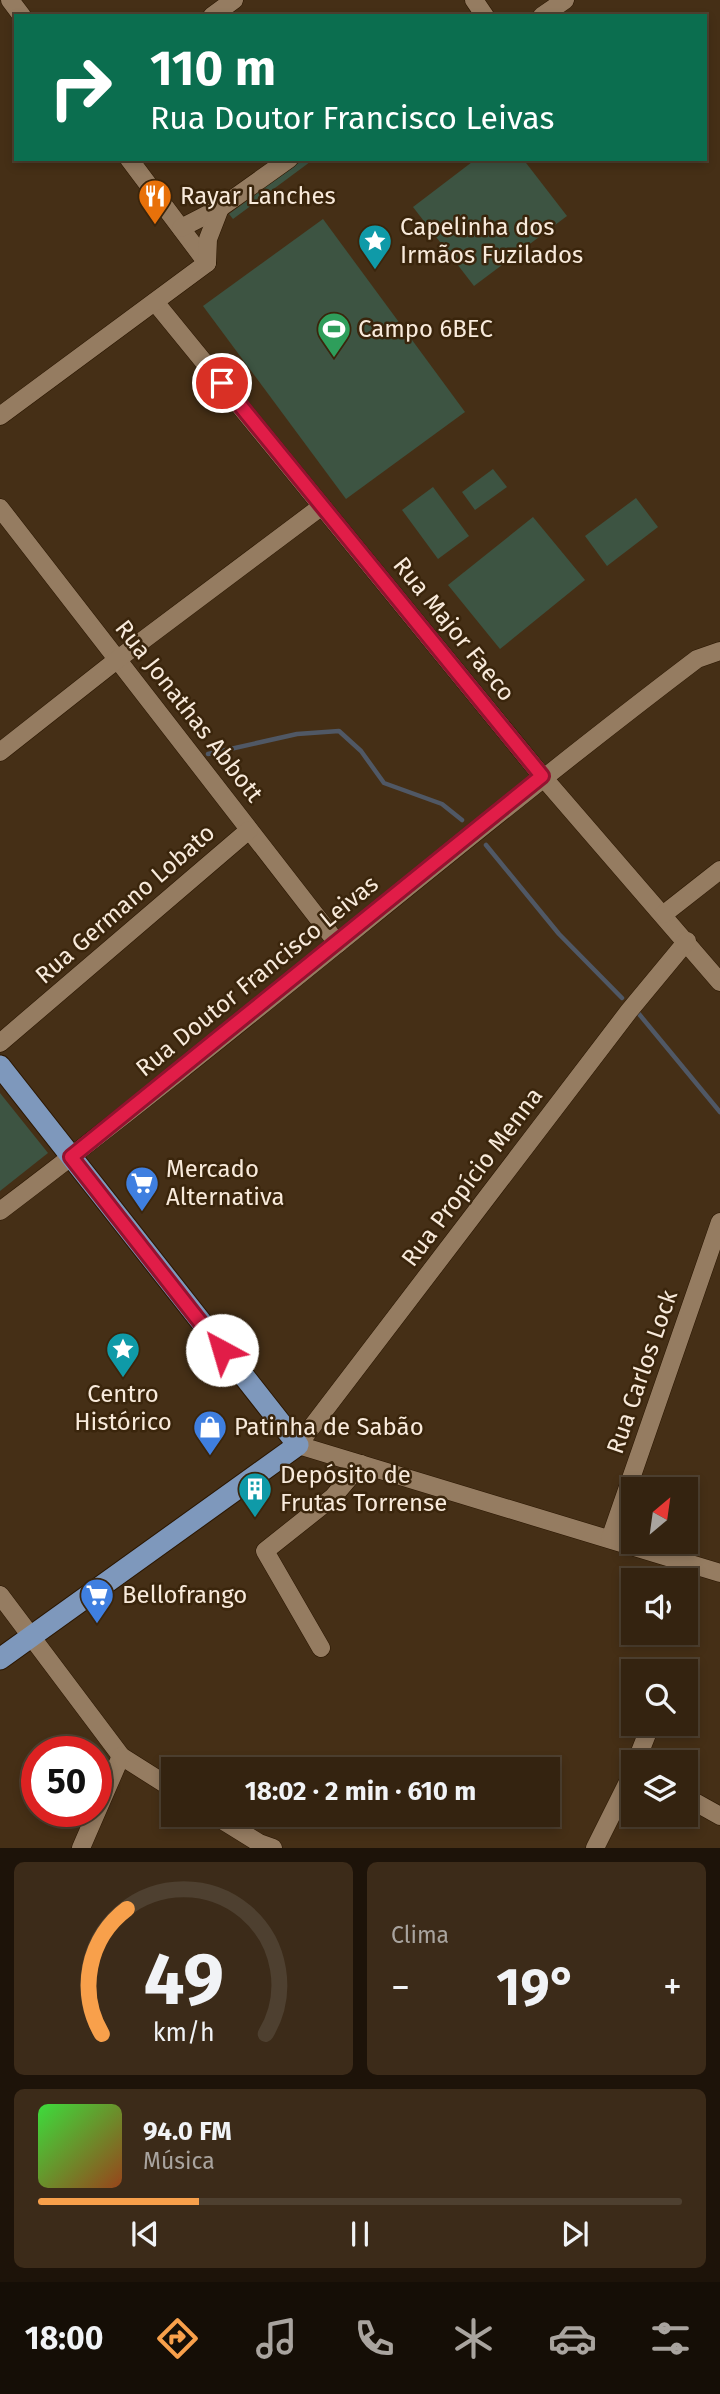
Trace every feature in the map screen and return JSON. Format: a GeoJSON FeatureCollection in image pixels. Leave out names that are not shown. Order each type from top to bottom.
{"type":"FeatureCollection","features":[{"type":"Feature","properties":{"kind":"main road"},"geometry":{"type":"LineString","coordinates":[[0,1066],[298,1446],[0,1659]]}},
{"type":"Feature","properties":{"kind":"street"},"geometry":{"type":"LineString","coordinates":[[215,14],[234,0]]}},
{"type":"Feature","properties":{"kind":"street"},"geometry":{"type":"LineString","coordinates":[[545,14],[565,0]]}},
{"type":"Feature","properties":{"kind":"street"},"geometry":{"type":"LineString","coordinates":[[131,161],[207,263]]}},
{"type":"Feature","properties":{"kind":"street"},"geometry":{"type":"LineString","coordinates":[[181,228],[220,208],[286,161]]}},
{"type":"Feature","properties":{"kind":"street"},"geometry":{"type":"LineString","coordinates":[[207,263],[208,239],[220,208]]}},
{"type":"Feature","properties":{"kind":"street"},"geometry":{"type":"LineString","coordinates":[[0,416],[207,263]]}},
{"type":"Feature","properties":{"kind":"street","name":"Rua Major Faeco"},"geometry":{"type":"LineString","coordinates":[[155,302],[542,776],[720,982]]}},
{"type":"Feature","properties":{"kind":"street"},"geometry":{"type":"LineString","coordinates":[[0,752],[118,659],[322,506]]}},
{"type":"Feature","properties":{"kind":"street","name":"Rua Jonathas Abbott"},"geometry":{"type":"LineString","coordinates":[[0,508],[338,944]]}},
{"type":"Feature","properties":{"kind":"street","name":"Rua Doutor Francisco Leivas"},"geometry":{"type":"LineString","coordinates":[[0,1211],[338,944],[542,776],[697,659],[720,651]]}},
{"type":"Feature","properties":{"kind":"street","name":"Rua Germano Lobato"},"geometry":{"type":"LineString","coordinates":[[0,1043],[250,830]]}},
{"type":"Feature","properties":{"kind":"street"},"geometry":{"type":"LineString","coordinates":[[664,914],[720,870]]}},
{"type":"Feature","properties":{"kind":"street","name":"Rua Propício Menna"},"geometry":{"type":"LineString","coordinates":[[298,1446],[629,1011],[687,941]]}},
{"type":"Feature","properties":{"kind":"street","name":"Rua Carlos Lock"},"geometry":{"type":"LineString","coordinates":[[610,1539],[720,1222]]}},
{"type":"Feature","properties":{"kind":"street"},"geometry":{"type":"LineString","coordinates":[[298,1446],[720,1573]]}},
{"type":"Feature","properties":{"kind":"street"},"geometry":{"type":"LineString","coordinates":[[321,1648],[265,1551],[333,1497],[361,1464]]}},
{"type":"Feature","properties":{"kind":"street"},"geometry":{"type":"LineString","coordinates":[[0,1595],[121,1756],[161,1781]]}},
{"type":"Feature","properties":{"kind":"street"},"geometry":{"type":"LineString","coordinates":[[82,1848],[121,1756]]}},
{"type":"Feature","properties":{"kind":"street"},"geometry":{"type":"LineString","coordinates":[[595,1848],[621,1796]]}},
{"type":"Feature","properties":{"kind":"street"},"geometry":{"type":"LineString","coordinates":[[698,1804],[720,1816]]}},
{"type":"Feature","properties":{"kind":"street"},"geometry":{"type":"LineString","coordinates":[[233,1827],[263,1846]]}},
{"type":"Feature","properties":{"kind":"green space"},"geometry":{"type":"Polygon","coordinates":[[[301,161],[311,161],[233,219],[229,214],[301,161]]]}},
{"type":"Feature","properties":{"kind":"green space"},"geometry":{"type":"Polygon","coordinates":[[[473,161],[525,161],[567,216],[474,286],[413,207],[473,161]]]}},
{"type":"Feature","properties":{"kind":"green space","name":"Campo 6BEC"},"geometry":{"type":"Polygon","coordinates":[[[323,219],[465,412],[346,499],[203,306],[323,219]]]}},
{"type":"Feature","properties":{"kind":"green space"},"geometry":{"type":"Polygon","coordinates":[[[493,469],[507,487],[475,510],[462,492],[493,469]]]}},
{"type":"Feature","properties":{"kind":"green space"},"geometry":{"type":"Polygon","coordinates":[[[433,487],[469,536],[438,559],[402,510],[433,487]]]}},
{"type":"Feature","properties":{"kind":"green space"},"geometry":{"type":"Polygon","coordinates":[[[636,498],[658,527],[607,566],[585,536],[636,498]]]}},
{"type":"Feature","properties":{"kind":"green space"},"geometry":{"type":"Polygon","coordinates":[[[533,517],[585,580],[500,649],[448,585],[533,517]]]}},
{"type":"Feature","properties":{"kind":"green space"},"geometry":{"type":"Polygon","coordinates":[[[0,1093],[48,1153],[0,1191],[0,1093]]]}},
{"type":"Feature","properties":{"kind":"waterway"},"geometry":{"type":"LineString","coordinates":[[208,754],[297,734],[339,731],[361,751],[384,783],[442,804],[462,820]]}},
{"type":"Feature","properties":{"kind":"waterway"},"geometry":{"type":"LineString","coordinates":[[486,845],[559,934],[622,998]]}},
{"type":"Feature","properties":{"kind":"waterway"},"geometry":{"type":"LineString","coordinates":[[639,1014],[720,1112]]}},
{"type":"Feature","properties":{"kind":"place","name":"Rayar Lanches"},"geometry":{"type":"Point","coordinates":[155,226]}},
{"type":"Feature","properties":{"kind":"place","name":"Capelinha dos Irmãos Fuzilados"},"geometry":{"type":"Point","coordinates":[375,271]}},
{"type":"Feature","properties":{"kind":"place","name":"Campo 6BEC"},"geometry":{"type":"Point","coordinates":[334,359]}},
{"type":"Feature","properties":{"kind":"place","name":"Mercado Alternativa"},"geometry":{"type":"Point","coordinates":[142,1213]}},
{"type":"Feature","properties":{"kind":"place","name":"Centro Histórico"},"geometry":{"type":"Point","coordinates":[123,1379]}},
{"type":"Feature","properties":{"kind":"place","name":"Patinha de Sabão"},"geometry":{"type":"Point","coordinates":[210,1457]}},
{"type":"Feature","properties":{"kind":"place","name":"Depósito de Frutas Torrense"},"geometry":{"type":"Point","coordinates":[255,1519]}},
{"type":"Feature","properties":{"kind":"place","name":"Bellofrango"},"geometry":{"type":"Point","coordinates":[97,1625]}},
{"type":"Feature","properties":{"kind":"route"},"geometry":{"type":"LineString","coordinates":[[222,383],[542,776],[338,944],[71,1157],[222,1350]]}}]}
